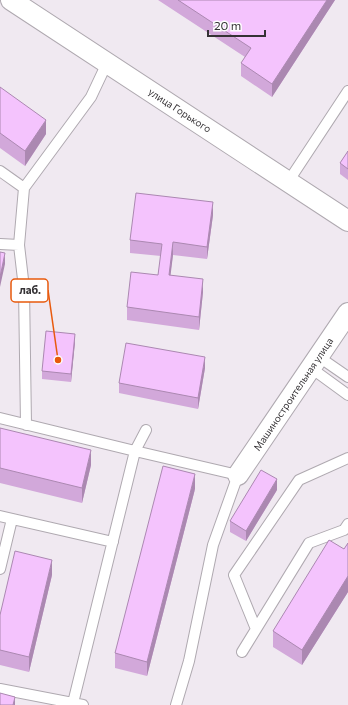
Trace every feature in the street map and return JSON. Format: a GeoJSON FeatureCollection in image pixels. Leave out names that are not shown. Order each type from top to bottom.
{"type":"FeatureCollection","features":[{"type":"Feature","properties":{"kind":"street","name":"улица Горького"},"geometry":{"type":"LineString","coordinates":[[11,0],[348,221]]}},
{"type":"Feature","properties":{"kind":"street","name":"Машиностроительная улица"},"geometry":{"type":"LineString","coordinates":[[238,475],[348,313]]}},
{"type":"Feature","properties":{"kind":"lane"},"geometry":{"type":"LineString","coordinates":[[26,425],[24,288],[19,245],[24,188],[91,96],[107,63]]}},
{"type":"Feature","properties":{"kind":"lane"},"geometry":{"type":"LineString","coordinates":[[288,182],[348,91]]}},
{"type":"Feature","properties":{"kind":"lane"},"geometry":{"type":"LineString","coordinates":[[0,171],[24,188]]}},
{"type":"Feature","properties":{"kind":"lane"},"geometry":{"type":"LineString","coordinates":[[0,244],[19,245]]}},
{"type":"Feature","properties":{"kind":"lane"},"geometry":{"type":"LineString","coordinates":[[314,362],[348,377]]}},
{"type":"Feature","properties":{"kind":"lane"},"geometry":{"type":"LineString","coordinates":[[314,362],[348,395]]}},
{"type":"Feature","properties":{"kind":"lane"},"geometry":{"type":"LineString","coordinates":[[0,418],[238,475],[213,546],[189,661],[176,705]]}},
{"type":"Feature","properties":{"kind":"lane"},"geometry":{"type":"LineString","coordinates":[[0,689],[46,701],[78,704],[112,542],[135,451],[146,430]]}},
{"type":"Feature","properties":{"kind":"lane"},"geometry":{"type":"LineString","coordinates":[[256,629],[234,575],[299,480],[348,458]]}},
{"type":"Feature","properties":{"kind":"lane"},"geometry":{"type":"LineString","coordinates":[[0,516],[112,542]]}},
{"type":"Feature","properties":{"kind":"lane"},"geometry":{"type":"LineString","coordinates":[[0,569],[12,519]]}},
{"type":"Feature","properties":{"kind":"lane"},"geometry":{"type":"LineString","coordinates":[[242,652],[309,543],[344,530],[348,524]]}},
{"type":"Feature","properties":{"kind":"building"},"geometry":{"type":"Polygon","coordinates":[[[178,0],[327,0],[272,84],[241,63],[251,48],[178,0]]]}},
{"type":"Feature","properties":{"kind":"building"},"geometry":{"type":"Polygon","coordinates":[[[0,87],[46,120],[25,151],[0,133],[0,87]]]}},
{"type":"Feature","properties":{"kind":"building"},"geometry":{"type":"Polygon","coordinates":[[[348,151],[348,169],[340,163],[348,151]]]}},
{"type":"Feature","properties":{"kind":"building"},"geometry":{"type":"Polygon","coordinates":[[[136,193],[213,202],[207,247],[173,242],[169,275],[203,279],[199,317],[127,307],[131,272],[158,275],[162,244],[130,240],[136,193]]]}},
{"type":"Feature","properties":{"kind":"building"},"geometry":{"type":"Polygon","coordinates":[[[0,252],[5,253],[0,277],[0,252]]]}},
{"type":"Feature","properties":{"kind":"building"},"geometry":{"type":"Polygon","coordinates":[[[46,331],[75,334],[71,374],[42,371],[46,331]]]}},
{"type":"Feature","properties":{"kind":"building"},"geometry":{"type":"Polygon","coordinates":[[[126,343],[205,357],[198,398],[119,383],[126,343]]]}},
{"type":"Feature","properties":{"kind":"building"},"geometry":{"type":"Polygon","coordinates":[[[0,428],[91,450],[82,488],[0,468],[0,428]]]}},
{"type":"Feature","properties":{"kind":"building"},"geometry":{"type":"Polygon","coordinates":[[[163,466],[195,474],[147,662],[115,653],[163,466]]]}},
{"type":"Feature","properties":{"kind":"building"},"geometry":{"type":"Polygon","coordinates":[[[261,470],[277,479],[246,531],[230,521],[261,470]]]}},
{"type":"Feature","properties":{"kind":"building"},"geometry":{"type":"Polygon","coordinates":[[[329,540],[344,549],[348,543],[348,576],[302,650],[273,631],[329,540]]]}},
{"type":"Feature","properties":{"kind":"building"},"geometry":{"type":"Polygon","coordinates":[[[15,551],[52,560],[29,657],[0,650],[0,615],[15,551]]]}},
{"type":"Feature","properties":{"kind":"building"},"geometry":{"type":"Polygon","coordinates":[[[0,693],[15,697],[13,705],[0,705],[0,693]]]}},
{"type":"Feature","properties":{"kind":"place","name":"лаб."},"geometry":{"type":"Point","coordinates":[58,360]}}]}
